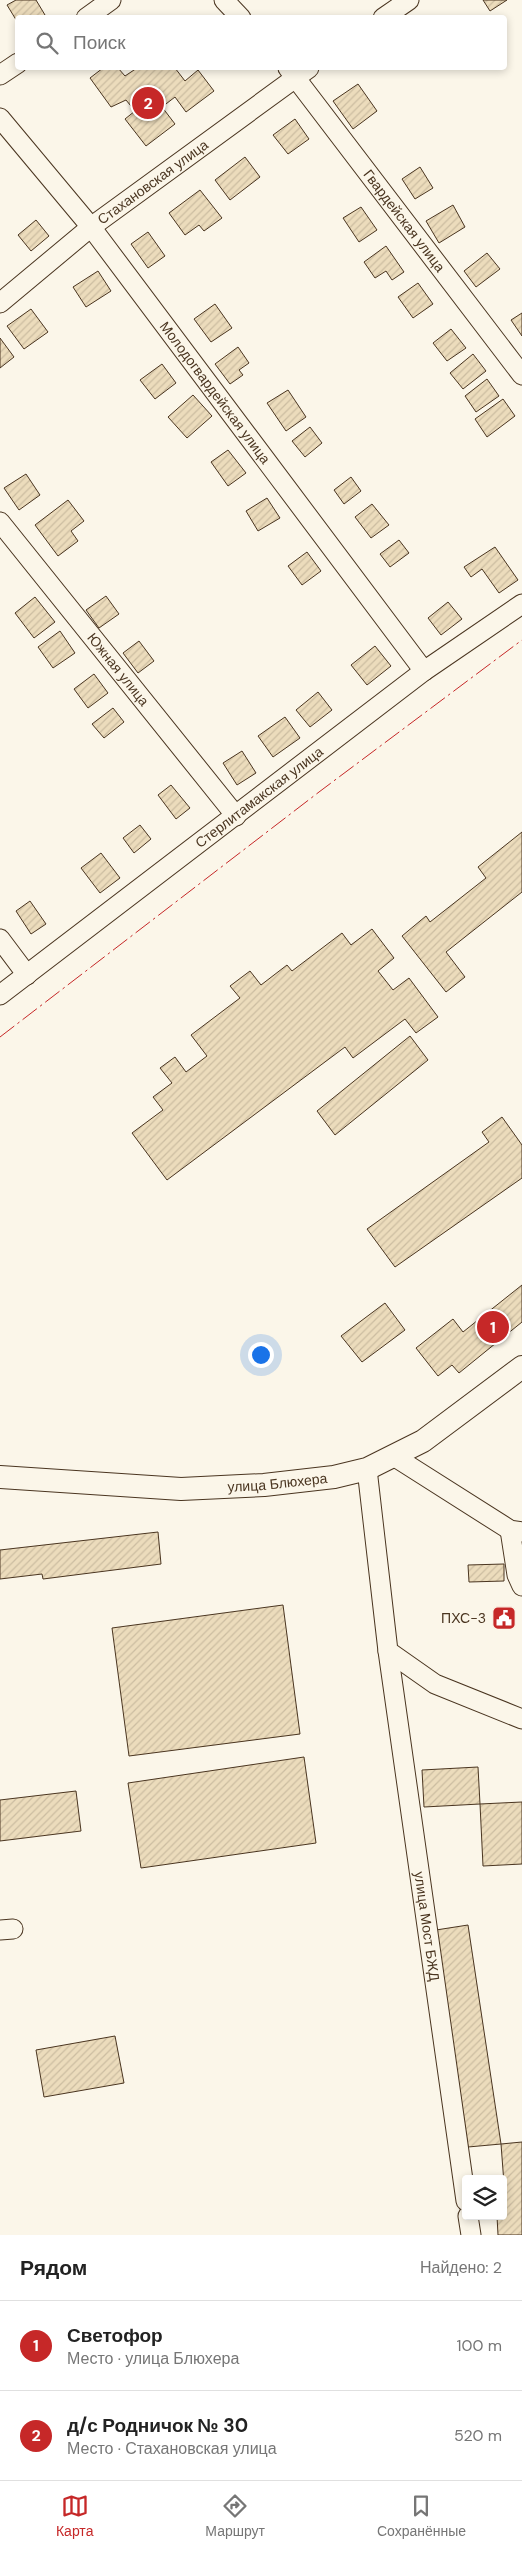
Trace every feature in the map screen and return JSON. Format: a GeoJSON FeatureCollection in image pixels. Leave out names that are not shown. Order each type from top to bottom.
{"type":"FeatureCollection","features":[{"type":"Feature","properties":{"kind":"main road","name":"улица Блюхера"},"geometry":{"type":"LineString","coordinates":[[0,1477],[181,1489],[264,1486],[334,1477],[368,1469],[395,1457],[423,1441],[522,1367]]}},
{"type":"Feature","properties":{"kind":"street"},"geometry":{"type":"LineString","coordinates":[[90,15],[111,0]]}},
{"type":"Feature","properties":{"kind":"street"},"geometry":{"type":"LineString","coordinates":[[224,0],[238,15]]}},
{"type":"Feature","properties":{"kind":"street"},"geometry":{"type":"LineString","coordinates":[[387,15],[409,0]]}},
{"type":"Feature","properties":{"kind":"street"},"geometry":{"type":"LineString","coordinates":[[0,74],[15,65]]}},
{"type":"Feature","properties":{"kind":"street","name":"Стахановская улица"},"geometry":{"type":"LineString","coordinates":[[0,302],[92,228],[297,71]]}},
{"type":"Feature","properties":{"kind":"street","name":"Гвардейская улица"},"geometry":{"type":"LineString","coordinates":[[297,71],[522,375]]}},
{"type":"Feature","properties":{"kind":"street","name":"Молодогвардейская улица"},"geometry":{"type":"LineString","coordinates":[[0,118],[92,228],[424,671]]}},
{"type":"Feature","properties":{"kind":"street","name":"Южная улица"},"geometry":{"type":"LineString","coordinates":[[0,522],[236,816]]}},
{"type":"Feature","properties":{"kind":"street","name":"Стерлитамакская улица"},"geometry":{"type":"LineString","coordinates":[[0,995],[424,671],[522,604]]}},
{"type":"Feature","properties":{"kind":"street"},"geometry":{"type":"LineString","coordinates":[[0,939],[27,975]]}},
{"type":"Feature","properties":{"kind":"street"},"geometry":{"type":"LineString","coordinates":[[395,1457],[516,1531],[517,1575],[522,1586]]}},
{"type":"Feature","properties":{"kind":"street","name":"улица Мост БЖД"},"geometry":{"type":"LineString","coordinates":[[368,1469],[388,1651],[462,2175]]}},
{"type":"Feature","properties":{"kind":"street"},"geometry":{"type":"LineString","coordinates":[[388,1651],[435,1684],[522,1719]]}},
{"type":"Feature","properties":{"kind":"street"},"geometry":{"type":"LineString","coordinates":[[469,2220],[471,2235]]}},
{"type":"Feature","properties":{"kind":"building"},"geometry":{"type":"Polygon","coordinates":[[[16,0],[36,0],[45,15],[15,15],[15,18],[7,5],[16,0]]]}},
{"type":"Feature","properties":{"kind":"building"},"geometry":{"type":"Polygon","coordinates":[[[483,0],[507,0],[490,11],[483,0]]]}},
{"type":"Feature","properties":{"kind":"building"},"geometry":{"type":"Polygon","coordinates":[[[100,70],[120,70],[125,76],[134,70],[177,70],[185,81],[198,70],[214,91],[186,112],[175,97],[162,107],[175,124],[146,146],[125,119],[135,111],[126,100],[111,107],[90,78],[100,70]]]}},
{"type":"Feature","properties":{"kind":"building"},"geometry":{"type":"Polygon","coordinates":[[[358,84],[377,111],[353,129],[333,101],[358,84]]]}},
{"type":"Feature","properties":{"kind":"building"},"geometry":{"type":"Polygon","coordinates":[[[295,119],[309,139],[288,154],[273,135],[295,119]]]}},
{"type":"Feature","properties":{"kind":"building"},"geometry":{"type":"Polygon","coordinates":[[[245,157],[260,177],[230,200],[215,180],[245,157]]]}},
{"type":"Feature","properties":{"kind":"building"},"geometry":{"type":"Polygon","coordinates":[[[420,167],[433,188],[415,199],[402,179],[420,167]]]}},
{"type":"Feature","properties":{"kind":"building"},"geometry":{"type":"Polygon","coordinates":[[[200,190],[222,218],[204,231],[199,225],[185,235],[169,213],[200,190]]]}},
{"type":"Feature","properties":{"kind":"building"},"geometry":{"type":"Polygon","coordinates":[[[453,205],[465,227],[439,243],[426,221],[453,205]]]}},
{"type":"Feature","properties":{"kind":"building"},"geometry":{"type":"Polygon","coordinates":[[[361,207],[377,230],[359,242],[343,218],[361,207]]]}},
{"type":"Feature","properties":{"kind":"building"},"geometry":{"type":"Polygon","coordinates":[[[36,220],[49,236],[31,251],[18,235],[36,220]]]}},
{"type":"Feature","properties":{"kind":"building"},"geometry":{"type":"Polygon","coordinates":[[[148,232],[165,256],[148,268],[131,244],[148,232]]]}},
{"type":"Feature","properties":{"kind":"building"},"geometry":{"type":"Polygon","coordinates":[[[386,246],[404,272],[392,280],[386,271],[375,278],[364,262],[386,246]]]}},
{"type":"Feature","properties":{"kind":"building"},"geometry":{"type":"Polygon","coordinates":[[[487,253],[500,269],[476,287],[464,271],[487,253]]]}},
{"type":"Feature","properties":{"kind":"building"},"geometry":{"type":"Polygon","coordinates":[[[98,271],[111,291],[86,307],[73,287],[98,271]]]}},
{"type":"Feature","properties":{"kind":"building"},"geometry":{"type":"Polygon","coordinates":[[[418,283],[433,304],[413,318],[398,297],[418,283]]]}},
{"type":"Feature","properties":{"kind":"building"},"geometry":{"type":"Polygon","coordinates":[[[215,304],[232,328],[211,342],[194,319],[215,304]]]}},
{"type":"Feature","properties":{"kind":"building"},"geometry":{"type":"Polygon","coordinates":[[[31,309],[48,332],[24,349],[7,326],[31,309]]]}},
{"type":"Feature","properties":{"kind":"building"},"geometry":{"type":"Polygon","coordinates":[[[522,313],[522,336],[511,320],[522,313]]]}},
{"type":"Feature","properties":{"kind":"building"},"geometry":{"type":"Polygon","coordinates":[[[451,329],[466,348],[447,361],[433,343],[451,329]]]}},
{"type":"Feature","properties":{"kind":"building"},"geometry":{"type":"Polygon","coordinates":[[[0,338],[14,357],[0,368],[0,338]]]}},
{"type":"Feature","properties":{"kind":"building"},"geometry":{"type":"Polygon","coordinates":[[[238,347],[249,363],[239,370],[243,375],[230,384],[215,364],[238,347]]]}},
{"type":"Feature","properties":{"kind":"building"},"geometry":{"type":"Polygon","coordinates":[[[473,354],[486,371],[463,389],[450,373],[473,354]]]}},
{"type":"Feature","properties":{"kind":"building"},"geometry":{"type":"Polygon","coordinates":[[[162,364],[176,383],[155,399],[140,380],[162,364]]]}},
{"type":"Feature","properties":{"kind":"building"},"geometry":{"type":"Polygon","coordinates":[[[487,379],[499,396],[476,412],[465,396],[487,379]]]}},
{"type":"Feature","properties":{"kind":"building"},"geometry":{"type":"Polygon","coordinates":[[[288,390],[306,417],[286,431],[267,403],[288,390]]]}},
{"type":"Feature","properties":{"kind":"building"},"geometry":{"type":"Polygon","coordinates":[[[193,395],[212,416],[187,438],[168,417],[193,395]]]}},
{"type":"Feature","properties":{"kind":"building"},"geometry":{"type":"Polygon","coordinates":[[[503,399],[515,416],[487,437],[475,419],[503,399]]]}},
{"type":"Feature","properties":{"kind":"building"},"geometry":{"type":"Polygon","coordinates":[[[310,427],[322,443],[305,457],[292,441],[310,427]]]}},
{"type":"Feature","properties":{"kind":"building"},"geometry":{"type":"Polygon","coordinates":[[[228,450],[246,473],[228,486],[211,462],[228,450]]]}},
{"type":"Feature","properties":{"kind":"building"},"geometry":{"type":"Polygon","coordinates":[[[26,474],[40,495],[19,510],[4,488],[26,474]]]}},
{"type":"Feature","properties":{"kind":"building"},"geometry":{"type":"Polygon","coordinates":[[[351,477],[361,491],[344,504],[334,490],[351,477]]]}},
{"type":"Feature","properties":{"kind":"building"},"geometry":{"type":"Polygon","coordinates":[[[267,498],[280,518],[258,531],[246,511],[267,498]]]}},
{"type":"Feature","properties":{"kind":"building"},"geometry":{"type":"Polygon","coordinates":[[[68,500],[84,521],[71,531],[78,541],[58,556],[35,525],[68,500]]]}},
{"type":"Feature","properties":{"kind":"building"},"geometry":{"type":"Polygon","coordinates":[[[372,504],[389,525],[371,538],[355,517],[372,504]]]}},
{"type":"Feature","properties":{"kind":"building"},"geometry":{"type":"Polygon","coordinates":[[[399,540],[409,553],[390,567],[380,554],[399,540]]]}},
{"type":"Feature","properties":{"kind":"building"},"geometry":{"type":"Polygon","coordinates":[[[495,547],[518,580],[499,593],[482,569],[471,577],[464,567],[495,547]]]}},
{"type":"Feature","properties":{"kind":"building"},"geometry":{"type":"Polygon","coordinates":[[[307,552],[321,571],[302,585],[288,566],[307,552]]]}},
{"type":"Feature","properties":{"kind":"building"},"geometry":{"type":"Polygon","coordinates":[[[106,596],[119,614],[99,628],[86,610],[106,596]]]}},
{"type":"Feature","properties":{"kind":"building"},"geometry":{"type":"Polygon","coordinates":[[[35,597],[55,622],[34,638],[15,613],[35,597]]]}},
{"type":"Feature","properties":{"kind":"building"},"geometry":{"type":"Polygon","coordinates":[[[448,602],[462,619],[441,635],[428,618],[448,602]]]}},
{"type":"Feature","properties":{"kind":"building"},"geometry":{"type":"Polygon","coordinates":[[[60,631],[75,653],[53,668],[38,647],[60,631]]]}},
{"type":"Feature","properties":{"kind":"building"},"geometry":{"type":"Polygon","coordinates":[[[139,641],[154,661],[138,673],[123,653],[139,641]]]}},
{"type":"Feature","properties":{"kind":"building"},"geometry":{"type":"Polygon","coordinates":[[[375,646],[391,666],[367,685],[351,665],[375,646]]]}},
{"type":"Feature","properties":{"kind":"building"},"geometry":{"type":"Polygon","coordinates":[[[94,674],[108,693],[88,708],[74,689],[94,674]]]}},
{"type":"Feature","properties":{"kind":"building"},"geometry":{"type":"Polygon","coordinates":[[[318,692],[332,710],[310,727],[296,710],[318,692]]]}},
{"type":"Feature","properties":{"kind":"building"},"geometry":{"type":"Polygon","coordinates":[[[113,708],[124,722],[104,738],[92,724],[113,708]]]}},
{"type":"Feature","properties":{"kind":"building"},"geometry":{"type":"Polygon","coordinates":[[[285,717],[300,738],[273,757],[258,736],[285,717]]]}},
{"type":"Feature","properties":{"kind":"building"},"geometry":{"type":"Polygon","coordinates":[[[242,751],[256,773],[237,785],[223,763],[242,751]]]}},
{"type":"Feature","properties":{"kind":"building"},"geometry":{"type":"Polygon","coordinates":[[[171,785],[190,808],[176,819],[158,795],[171,785]]]}},
{"type":"Feature","properties":{"kind":"building"},"geometry":{"type":"Polygon","coordinates":[[[140,825],[151,839],[134,853],[123,838],[140,825]]]}},
{"type":"Feature","properties":{"kind":"building"},"geometry":{"type":"Polygon","coordinates":[[[522,832],[522,892],[446,952],[465,977],[446,992],[402,936],[426,916],[430,922],[486,878],[478,867],[522,832]]]}},
{"type":"Feature","properties":{"kind":"building"},"geometry":{"type":"Polygon","coordinates":[[[101,853],[120,878],[100,893],[81,868],[101,853]]]}},
{"type":"Feature","properties":{"kind":"building"},"geometry":{"type":"Polygon","coordinates":[[[30,901],[46,924],[31,934],[16,911],[30,901]]]}},
{"type":"Feature","properties":{"kind":"building"},"geometry":{"type":"Polygon","coordinates":[[[372,929],[394,958],[378,971],[393,990],[409,978],[438,1017],[416,1033],[405,1019],[353,1058],[345,1047],[167,1180],[132,1133],[163,1110],[153,1097],[172,1083],[160,1068],[175,1057],[186,1072],[207,1056],[191,1035],[240,998],[230,986],[250,971],[261,985],[287,965],[292,971],[342,933],[351,945],[372,929]]]}},
{"type":"Feature","properties":{"kind":"building"},"geometry":{"type":"Polygon","coordinates":[[[410,1036],[428,1060],[335,1135],[317,1111],[410,1036]]]}},
{"type":"Feature","properties":{"kind":"building"},"geometry":{"type":"Polygon","coordinates":[[[502,1117],[522,1145],[522,1178],[395,1267],[367,1229],[489,1142],[482,1132],[502,1117]]]}},
{"type":"Feature","properties":{"kind":"building"},"geometry":{"type":"Polygon","coordinates":[[[522,1285],[522,1322],[459,1373],[452,1365],[438,1376],[416,1348],[453,1319],[463,1332],[522,1285]]]}},
{"type":"Feature","properties":{"kind":"building"},"geometry":{"type":"Polygon","coordinates":[[[385,1303],[405,1330],[362,1362],[341,1336],[385,1303]]]}},
{"type":"Feature","properties":{"kind":"building"},"geometry":{"type":"Polygon","coordinates":[[[158,1532],[161,1564],[43,1579],[42,1574],[0,1579],[0,1550],[158,1532]]]}},
{"type":"Feature","properties":{"kind":"building"},"geometry":{"type":"Polygon","coordinates":[[[504,1564],[504,1581],[469,1582],[468,1565],[504,1564]]]}},
{"type":"Feature","properties":{"kind":"building"},"geometry":{"type":"Polygon","coordinates":[[[283,1605],[300,1734],[129,1756],[112,1628],[283,1605]]]}},
{"type":"Feature","properties":{"kind":"building"},"geometry":{"type":"Polygon","coordinates":[[[304,1757],[316,1843],[141,1868],[128,1783],[304,1757]]]}},
{"type":"Feature","properties":{"kind":"building"},"geometry":{"type":"Polygon","coordinates":[[[478,1767],[480,1804],[424,1807],[422,1770],[478,1767]]]}},
{"type":"Feature","properties":{"kind":"building"},"geometry":{"type":"Polygon","coordinates":[[[76,1791],[81,1831],[0,1841],[0,1800],[76,1791]]]}},
{"type":"Feature","properties":{"kind":"building"},"geometry":{"type":"Polygon","coordinates":[[[522,1802],[522,1864],[483,1866],[480,1804],[522,1802]]]}},
{"type":"Feature","properties":{"kind":"building"},"geometry":{"type":"Polygon","coordinates":[[[468,1925],[501,2144],[468,2147],[436,1930],[468,1925]]]}},
{"type":"Feature","properties":{"kind":"building"},"geometry":{"type":"Polygon","coordinates":[[[115,2036],[124,2083],[44,2097],[36,2050],[115,2036]]]}},
{"type":"Feature","properties":{"kind":"building"},"geometry":{"type":"Polygon","coordinates":[[[522,2142],[522,2235],[498,2235],[497,2220],[507,2220],[507,2175],[503,2175],[501,2144],[522,2142]]]}},
{"type":"Feature","properties":{"kind":"power"},"geometry":{"type":"LineString","coordinates":[[0,1037],[319,792],[522,640]]}},
{"type":"Feature","properties":{"kind":"place","name":"д/с Родничок № 30"},"geometry":{"type":"Point","coordinates":[148,103]}},
{"type":"Feature","properties":{"kind":"place","name":"Светофор"},"geometry":{"type":"Point","coordinates":[493,1327]}},
{"type":"Feature","properties":{"kind":"place","name":"ПХС-3"},"geometry":{"type":"Point","coordinates":[504,1618]}}]}
